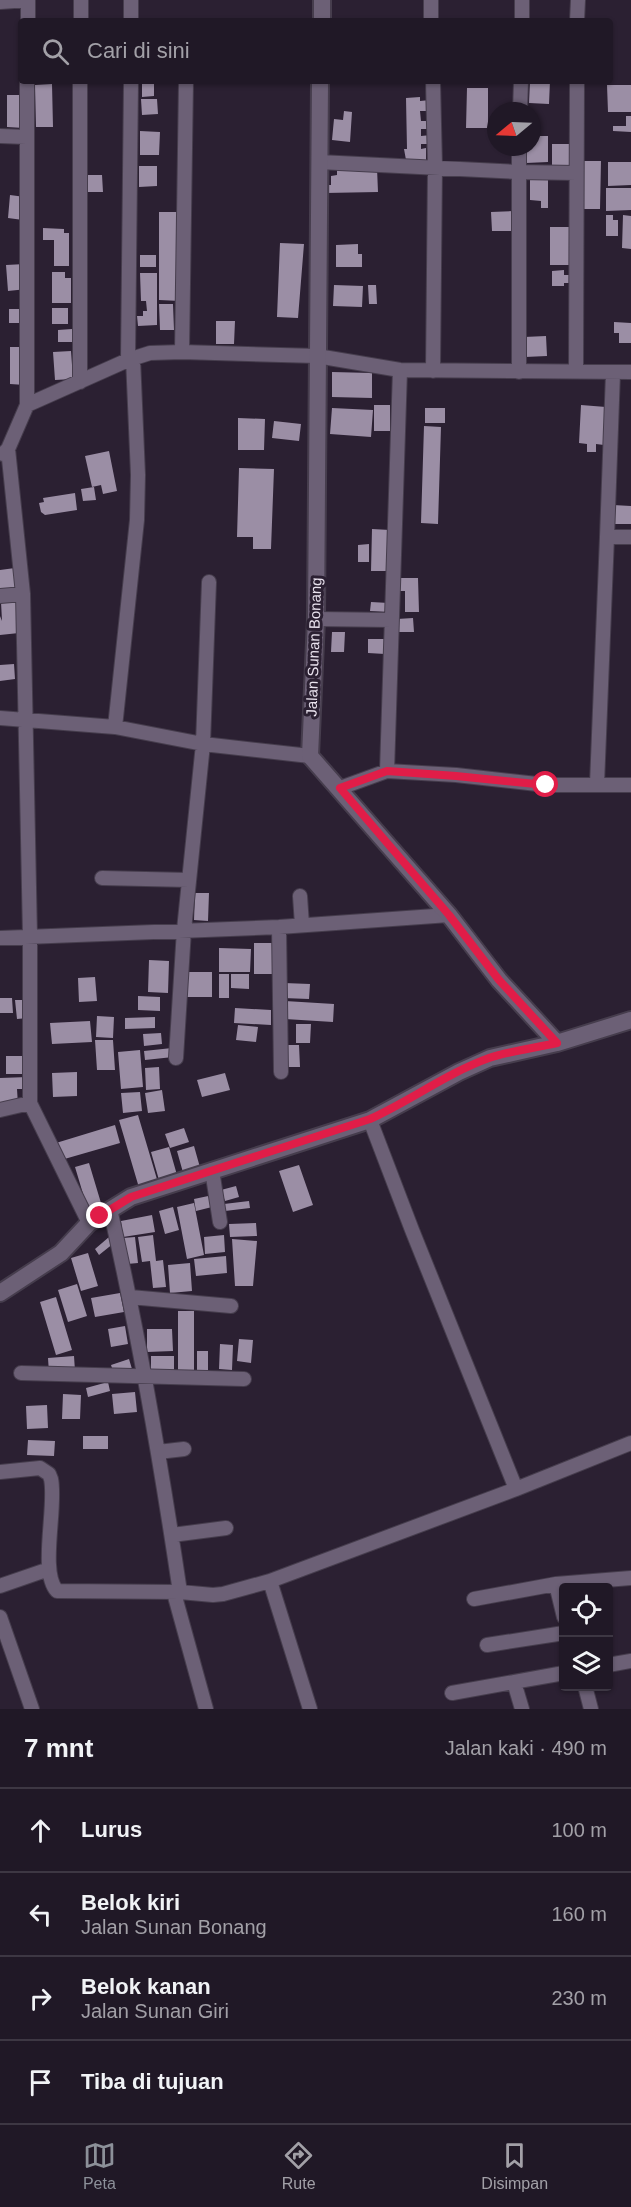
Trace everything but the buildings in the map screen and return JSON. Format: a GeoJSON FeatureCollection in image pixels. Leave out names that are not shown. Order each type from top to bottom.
{"type":"FeatureCollection","features":[{"type":"Feature","properties":{"kind":"street"},"geometry":{"type":"LineString","coordinates":[[0,2],[28,0],[28,18]]}},
{"type":"Feature","properties":{"kind":"street"},"geometry":{"type":"LineString","coordinates":[[81,0],[81,18]]}},
{"type":"Feature","properties":{"kind":"street"},"geometry":{"type":"LineString","coordinates":[[131,0],[131,18]]}},
{"type":"Feature","properties":{"kind":"street"},"geometry":{"type":"LineString","coordinates":[[322,0],[322,18]]}},
{"type":"Feature","properties":{"kind":"street"},"geometry":{"type":"LineString","coordinates":[[431,0],[431,18]]}},
{"type":"Feature","properties":{"kind":"street"},"geometry":{"type":"LineString","coordinates":[[522,0],[522,18]]}},
{"type":"Feature","properties":{"kind":"street"},"geometry":{"type":"LineString","coordinates":[[578,0],[578,18]]}},
{"type":"Feature","properties":{"kind":"street"},"geometry":{"type":"LineString","coordinates":[[27,84],[27,405],[4,454],[23,594],[30,936],[30,1103],[89,1223]]}},
{"type":"Feature","properties":{"kind":"street"},"geometry":{"type":"LineString","coordinates":[[80,84],[80,382]]}},
{"type":"Feature","properties":{"kind":"street"},"geometry":{"type":"LineString","coordinates":[[115,727],[137,520],[138,475],[130,359],[131,84]]}},
{"type":"Feature","properties":{"kind":"street"},"geometry":{"type":"LineString","coordinates":[[182,352],[186,84]]}},
{"type":"Feature","properties":{"kind":"street","name":"Jalan Sunan Bonang"},"geometry":{"type":"LineString","coordinates":[[310,756],[316,619],[320,84]]}},
{"type":"Feature","properties":{"kind":"street"},"geometry":{"type":"LineString","coordinates":[[433,84],[435,166],[433,372]]}},
{"type":"Feature","properties":{"kind":"street"},"geometry":{"type":"LineString","coordinates":[[520,102],[521,84]]}},
{"type":"Feature","properties":{"kind":"street"},"geometry":{"type":"LineString","coordinates":[[576,372],[577,84]]}},
{"type":"Feature","properties":{"kind":"street"},"geometry":{"type":"LineString","coordinates":[[0,136],[26,137]]}},
{"type":"Feature","properties":{"kind":"street"},"geometry":{"type":"LineString","coordinates":[[519,156],[519,372]]}},
{"type":"Feature","properties":{"kind":"street"},"geometry":{"type":"LineString","coordinates":[[319,162],[576,173]]}},
{"type":"Feature","properties":{"kind":"street"},"geometry":{"type":"LineString","coordinates":[[27,405],[130,359],[150,354],[182,352],[317,356],[400,370],[433,372],[631,372]]}},
{"type":"Feature","properties":{"kind":"street"},"geometry":{"type":"LineString","coordinates":[[387,771],[400,370]]}},
{"type":"Feature","properties":{"kind":"street"},"geometry":{"type":"LineString","coordinates":[[597,784],[613,373]]}},
{"type":"Feature","properties":{"kind":"street"},"geometry":{"type":"LineString","coordinates":[[607,537],[631,537]]}},
{"type":"Feature","properties":{"kind":"street"},"geometry":{"type":"LineString","coordinates":[[176,1058],[184,930],[203,744],[209,582]]}},
{"type":"Feature","properties":{"kind":"street"},"geometry":{"type":"LineString","coordinates":[[0,596],[23,594]]}},
{"type":"Feature","properties":{"kind":"street"},"geometry":{"type":"LineString","coordinates":[[316,619],[392,620]]}},
{"type":"Feature","properties":{"kind":"street"},"geometry":{"type":"LineString","coordinates":[[0,718],[115,727],[203,744],[310,756],[449,915],[499,980],[557,1043]]}},
{"type":"Feature","properties":{"kind":"street"},"geometry":{"type":"LineString","coordinates":[[340,788],[387,771],[546,785],[631,785]]}},
{"type":"Feature","properties":{"kind":"street"},"geometry":{"type":"LineString","coordinates":[[102,878],[189,880]]}},
{"type":"Feature","properties":{"kind":"street"},"geometry":{"type":"LineString","coordinates":[[300,896],[302,925]]}},
{"type":"Feature","properties":{"kind":"street"},"geometry":{"type":"LineString","coordinates":[[0,939],[279,927],[449,915]]}},
{"type":"Feature","properties":{"kind":"street"},"geometry":{"type":"LineString","coordinates":[[279,927],[281,1072]]}},
{"type":"Feature","properties":{"kind":"street"},"geometry":{"type":"LineString","coordinates":[[0,1293],[61,1253],[89,1223],[131,1197],[370,1119],[490,1058],[557,1043],[631,1020]]}},
{"type":"Feature","properties":{"kind":"street"},"geometry":{"type":"LineString","coordinates":[[0,1110],[30,1103]]}},
{"type":"Feature","properties":{"kind":"street"},"geometry":{"type":"LineString","coordinates":[[370,1119],[516,1489]]}},
{"type":"Feature","properties":{"kind":"street"},"geometry":{"type":"LineString","coordinates":[[212,1170],[220,1222]]}},
{"type":"Feature","properties":{"kind":"street"},"geometry":{"type":"LineString","coordinates":[[110,1209],[145,1376],[172,1535],[177,1593],[206,1709]]}},
{"type":"Feature","properties":{"kind":"street"},"geometry":{"type":"LineString","coordinates":[[130,1297],[231,1306]]}},
{"type":"Feature","properties":{"kind":"street"},"geometry":{"type":"LineString","coordinates":[[21,1373],[244,1379]]}},
{"type":"Feature","properties":{"kind":"street"},"geometry":{"type":"LineString","coordinates":[[0,1472],[40,1468],[49,1474],[53,1486],[49,1569],[57,1591],[224,1594],[270,1581],[516,1489],[631,1443]]}},
{"type":"Feature","properties":{"kind":"street"},"geometry":{"type":"LineString","coordinates":[[158,1452],[184,1449]]}},
{"type":"Feature","properties":{"kind":"street"},"geometry":{"type":"LineString","coordinates":[[172,1535],[226,1528]]}},
{"type":"Feature","properties":{"kind":"street"},"geometry":{"type":"LineString","coordinates":[[0,1586],[49,1569]]}},
{"type":"Feature","properties":{"kind":"street"},"geometry":{"type":"LineString","coordinates":[[474,1599],[556,1584],[631,1578]]}},
{"type":"Feature","properties":{"kind":"street"},"geometry":{"type":"LineString","coordinates":[[270,1581],[310,1709]]}},
{"type":"Feature","properties":{"kind":"street"},"geometry":{"type":"LineString","coordinates":[[556,1584],[559,1596]]}},
{"type":"Feature","properties":{"kind":"street"},"geometry":{"type":"LineString","coordinates":[[0,1617],[32,1709]]}},
{"type":"Feature","properties":{"kind":"street"},"geometry":{"type":"LineString","coordinates":[[487,1645],[559,1634]]}},
{"type":"Feature","properties":{"kind":"street"},"geometry":{"type":"LineString","coordinates":[[613,1664],[631,1661]]}},
{"type":"Feature","properties":{"kind":"street"},"geometry":{"type":"LineString","coordinates":[[452,1693],[559,1673]]}},
{"type":"Feature","properties":{"kind":"street"},"geometry":{"type":"LineString","coordinates":[[514,1682],[522,1709]]}},
{"type":"Feature","properties":{"kind":"street"},"geometry":{"type":"LineString","coordinates":[[586,1691],[591,1709]]}},
{"type":"Feature","properties":{"kind":"route"},"geometry":{"type":"LineString","coordinates":[[100,1216],[131,1197],[370,1119],[490,1058],[557,1043],[499,980],[449,915],[340,788],[387,771],[546,785]]}}]}
